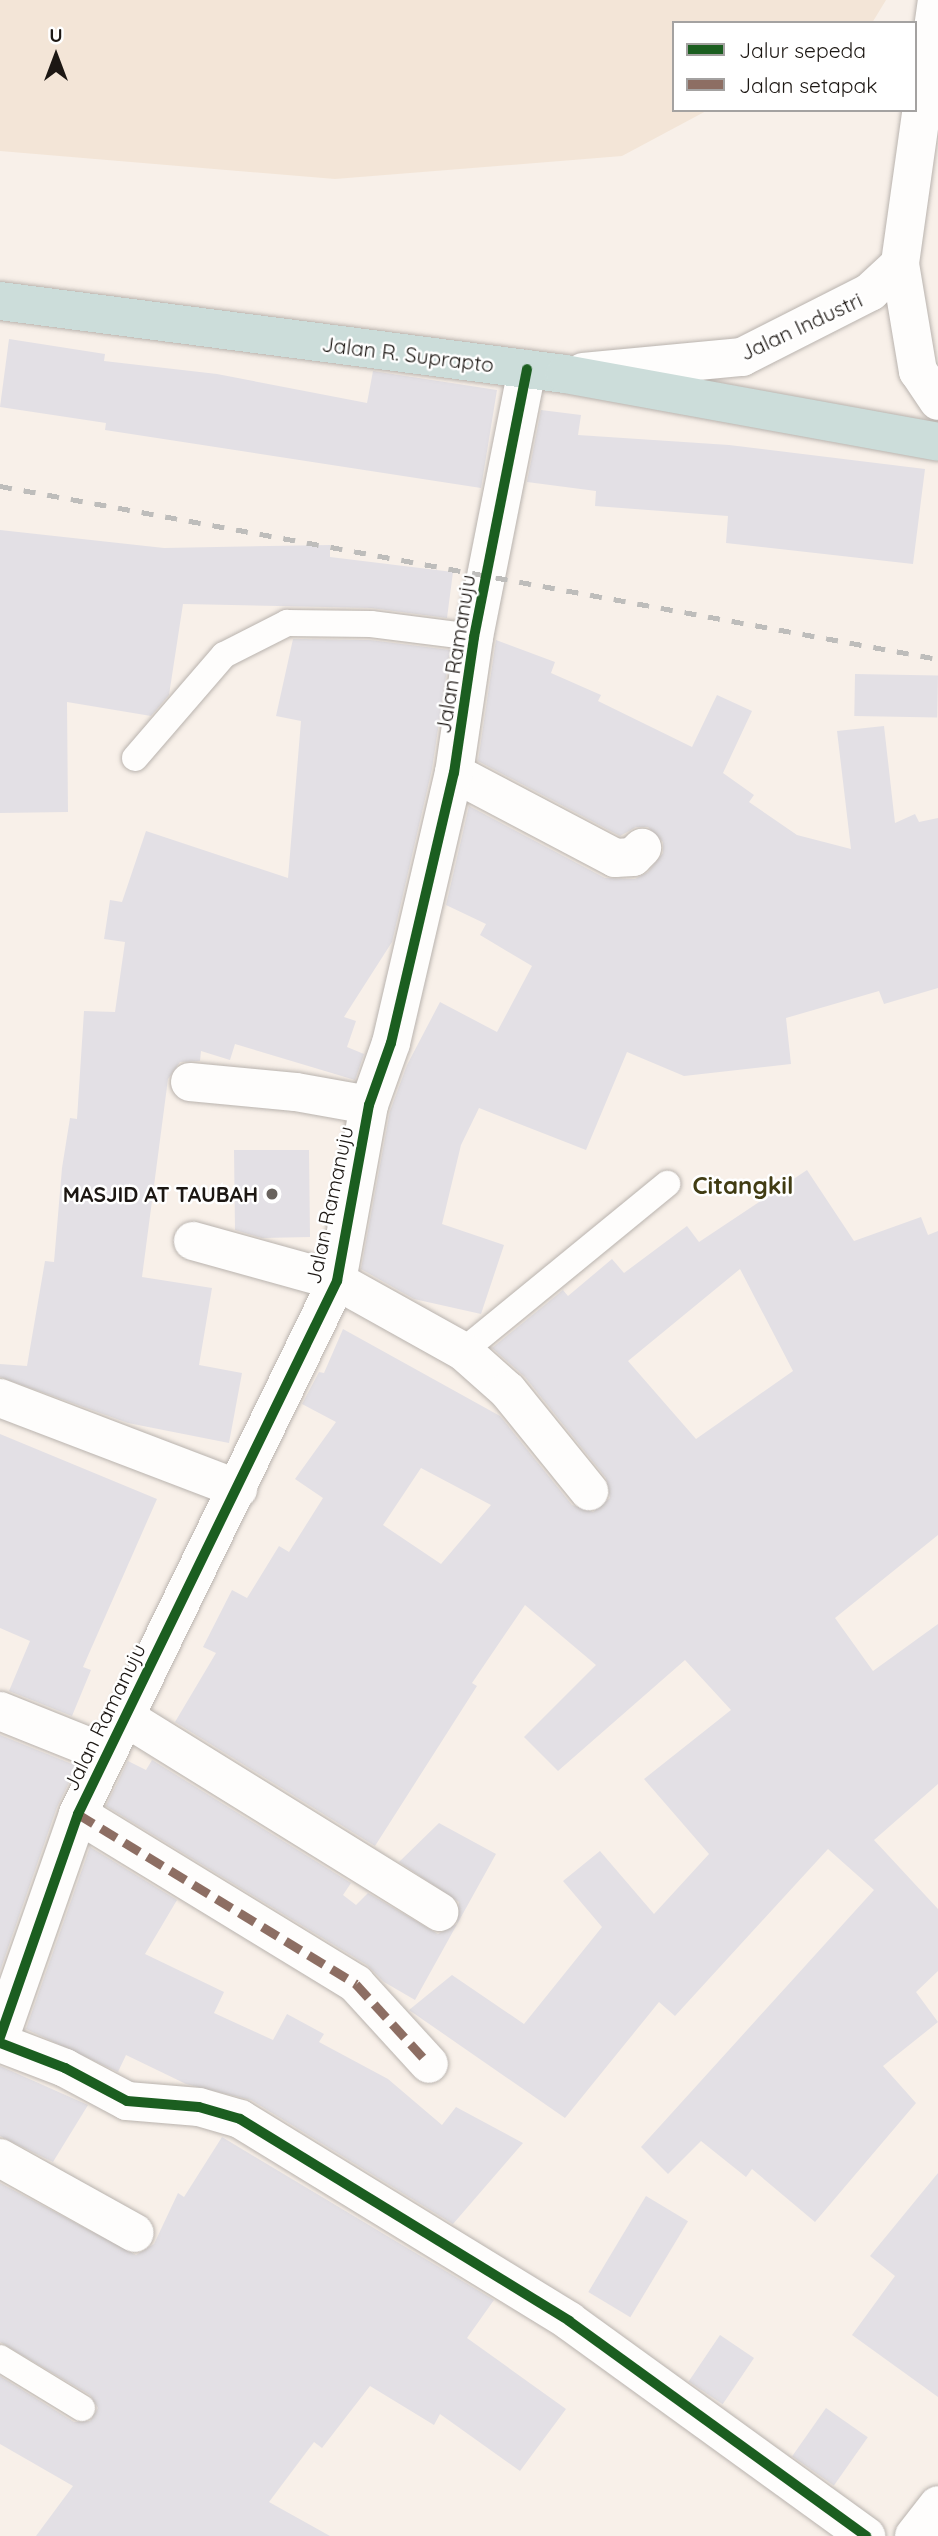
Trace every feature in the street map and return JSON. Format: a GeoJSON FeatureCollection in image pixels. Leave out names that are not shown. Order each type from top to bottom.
{"type":"FeatureCollection","features":[{"type":"Feature","properties":{"kind":"highway","name":"Jalan R. Suprapto"},"geometry":{"type":"LineString","coordinates":[[0,301],[565,374],[938,442]]}},
{"type":"Feature","properties":{"kind":"street"},"geometry":{"type":"LineString","coordinates":[[937,0],[900,264],[918,370],[938,401]]}},
{"type":"Feature","properties":{"kind":"street","name":"Jalan Industri"},"geometry":{"type":"LineString","coordinates":[[565,374],[742,358],[870,292],[900,264]]}},
{"type":"Feature","properties":{"kind":"street","name":"Jalan Ramanuju"},"geometry":{"type":"LineString","coordinates":[[0,2037],[6,1991],[78,1814],[238,1489],[337,1280],[369,1105],[391,1042],[454,774],[474,637],[527,369]]}},
{"type":"Feature","properties":{"kind":"street"},"geometry":{"type":"LineString","coordinates":[[454,774],[615,858],[633,857],[642,848]]}},
{"type":"Feature","properties":{"kind":"street"},"geometry":{"type":"LineString","coordinates":[[190,1082],[369,1105]]}},
{"type":"Feature","properties":{"kind":"street"},"geometry":{"type":"LineString","coordinates":[[193,1241],[337,1280],[463,1351],[508,1391],[589,1491]]}},
{"type":"Feature","properties":{"kind":"street"},"geometry":{"type":"LineString","coordinates":[[0,1398],[238,1489]]}},
{"type":"Feature","properties":{"kind":"street"},"geometry":{"type":"LineString","coordinates":[[0,1711],[107,1754]]}},
{"type":"Feature","properties":{"kind":"street"},"geometry":{"type":"LineString","coordinates":[[125,1717],[439,1912]]}},
{"type":"Feature","properties":{"kind":"street"},"geometry":{"type":"LineString","coordinates":[[78,1814],[356,1984],[429,2064]]}},
{"type":"Feature","properties":{"kind":"street"},"geometry":{"type":"LineString","coordinates":[[0,2043],[65,2068],[127,2101],[199,2107],[240,2119],[569,2321],[866,2536]]}},
{"type":"Feature","properties":{"kind":"street"},"geometry":{"type":"LineString","coordinates":[[0,2158],[135,2232]]}},
{"type":"Feature","properties":{"kind":"street"},"geometry":{"type":"LineString","coordinates":[[914,2536],[938,2505]]}},
{"type":"Feature","properties":{"kind":"lane"},"geometry":{"type":"LineString","coordinates":[[135,758],[224,655],[288,623],[371,624],[474,637]]}},
{"type":"Feature","properties":{"kind":"lane"},"geometry":{"type":"LineString","coordinates":[[463,1351],[667,1184]]}},
{"type":"Feature","properties":{"kind":"lane"},"geometry":{"type":"LineString","coordinates":[[0,2358],[82,2408]]}},
{"type":"Feature","properties":{"kind":"shaded area"},"geometry":{"type":"Polygon","coordinates":[[[0,0],[886,0],[873,21],[672,21],[672,112],[704,112],[622,156],[335,179],[0,151],[0,0]]]}},
{"type":"Feature","properties":{"kind":"building"},"geometry":{"type":"Polygon","coordinates":[[[9,339],[105,354],[104,361],[217,374],[367,403],[373,371],[497,390],[481,488],[105,430],[106,423],[0,407],[9,339]]]}},
{"type":"Feature","properties":{"kind":"building"},"geometry":{"type":"Polygon","coordinates":[[[541,410],[581,415],[578,435],[729,445],[925,469],[913,564],[726,543],[728,516],[595,506],[596,491],[527,482],[541,410]]]}},
{"type":"Feature","properties":{"kind":"building"},"geometry":{"type":"Polygon","coordinates":[[[0,530],[164,548],[330,545],[330,557],[453,572],[447,618],[371,608],[183,604],[169,695],[151,716],[67,702],[68,812],[0,813],[0,530]]]}},
{"type":"Feature","properties":{"kind":"building"},"geometry":{"type":"Polygon","coordinates":[[[293,639],[370,640],[450,650],[432,769],[392,942],[344,1017],[356,1021],[347,1047],[364,1054],[355,1080],[235,1044],[230,1060],[201,1051],[200,1061],[180,1062],[168,1079],[142,1277],[212,1288],[199,1365],[242,1373],[229,1443],[128,1423],[0,1377],[0,1364],[27,1366],[45,1261],[54,1262],[62,1168],[70,1118],[77,1119],[84,1011],[115,1012],[125,942],[104,939],[110,900],[122,902],[146,831],[288,878],[301,721],[276,716],[293,639]]]}},
{"type":"Feature","properties":{"kind":"building"},"geometry":{"type":"Polygon","coordinates":[[[496,640],[555,662],[551,673],[601,695],[598,701],[692,747],[717,695],[752,711],[723,773],[754,795],[749,802],[797,835],[851,849],[837,731],[884,726],[895,823],[915,814],[919,822],[938,818],[938,988],[884,1004],[879,991],[786,1018],[791,1064],[684,1076],[627,1052],[586,1150],[479,1108],[461,1145],[442,1224],[504,1245],[481,1314],[414,1299],[361,1269],[390,1111],[407,1065],[440,1002],[497,1032],[532,966],[480,935],[486,924],[446,905],[469,806],[605,878],[635,879],[648,872],[663,853],[663,842],[648,827],[636,827],[620,836],[478,761],[496,640]]]}},
{"type":"Feature","properties":{"kind":"building"},"geometry":{"type":"Polygon","coordinates":[[[855,674],[938,675],[937,717],[854,716],[855,674]]]}},
{"type":"Feature","properties":{"kind":"building","name":"MASJID AT TAUBAH"},"geometry":{"type":"Polygon","coordinates":[[[234,1150],[309,1150],[310,1237],[262,1238],[235,1230],[234,1150]]]}},
{"type":"Feature","properties":{"kind":"building"},"geometry":{"type":"Polygon","coordinates":[[[807,1170],[854,1241],[921,1217],[928,1235],[938,1231],[938,1535],[835,1618],[873,1671],[938,1624],[938,1784],[874,1840],[938,1909],[938,1971],[916,1992],[938,2022],[883,2066],[916,2103],[815,2222],[752,2169],[746,2177],[701,2141],[668,2174],[641,2147],[874,1890],[828,1849],[675,2016],[659,2002],[565,2118],[409,2010],[452,1975],[524,2024],[602,1927],[563,1881],[600,1851],[654,1914],[709,1854],[644,1779],[731,1710],[685,1660],[558,1771],[524,1737],[596,1665],[525,1605],[472,1683],[477,1686],[375,1846],[175,1722],[216,1653],[203,1647],[232,1590],[247,1598],[279,1546],[289,1552],[323,1498],[295,1479],[336,1422],[302,1404],[319,1372],[324,1373],[343,1329],[500,1416],[572,1505],[593,1512],[610,1498],[606,1478],[525,1377],[492,1348],[563,1290],[568,1296],[612,1259],[624,1273],[687,1226],[699,1242],[807,1170]],[[740,1269],[628,1361],[696,1439],[793,1371],[740,1269]],[[421,1468],[383,1525],[441,1564],[491,1505],[421,1468]]]}},
{"type":"Feature","properties":{"kind":"building"},"geometry":{"type":"Polygon","coordinates":[[[0,1434],[157,1499],[83,1667],[91,1670],[72,1716],[9,1691],[30,1641],[0,1628],[0,1434]]]}},
{"type":"Feature","properties":{"kind":"building"},"geometry":{"type":"Polygon","coordinates":[[[0,1735],[77,1766],[57,1807],[0,1971],[0,1735]]]}},
{"type":"Feature","properties":{"kind":"building"},"geometry":{"type":"Polygon","coordinates":[[[152,1760],[351,1883],[343,1895],[356,1905],[368,1893],[438,1934],[457,1924],[459,1902],[399,1862],[439,1823],[496,1854],[415,2000],[384,1982],[367,1965],[106,1806],[128,1761],[146,1770],[152,1760]]]}},
{"type":"Feature","properties":{"kind":"building"},"geometry":{"type":"Polygon","coordinates":[[[90,1847],[177,1900],[145,1954],[224,1992],[214,2013],[273,2040],[287,2014],[324,2034],[319,2042],[388,2079],[442,2125],[456,2107],[523,2143],[453,2224],[251,2100],[186,2084],[126,2055],[118,2072],[26,2029],[90,1847]]]}},
{"type":"Feature","properties":{"kind":"building"},"geometry":{"type":"Polygon","coordinates":[[[0,2066],[88,2105],[53,2162],[0,2136],[0,2066]]]}},
{"type":"Feature","properties":{"kind":"building"},"geometry":{"type":"Polygon","coordinates":[[[222,2137],[494,2300],[467,2338],[566,2409],[520,2471],[440,2414],[434,2425],[370,2386],[322,2448],[314,2442],[269,2502],[330,2536],[36,2536],[73,2486],[0,2444],[0,2376],[74,2422],[90,2421],[98,2408],[90,2395],[0,2342],[0,2183],[136,2255],[154,2244],[178,2193],[184,2197],[222,2137]]]}},
{"type":"Feature","properties":{"kind":"building"},"geometry":{"type":"Polygon","coordinates":[[[938,2173],[938,2397],[852,2335],[895,2276],[870,2256],[938,2173]]]}},
{"type":"Feature","properties":{"kind":"building"},"geometry":{"type":"Polygon","coordinates":[[[646,2196],[688,2221],[630,2317],[588,2292],[646,2196]]]}},
{"type":"Feature","properties":{"kind":"building"},"geometry":{"type":"Polygon","coordinates":[[[720,2335],[754,2358],[723,2404],[689,2381],[720,2335]]]}},
{"type":"Feature","properties":{"kind":"building"},"geometry":{"type":"Polygon","coordinates":[[[826,2408],[868,2437],[834,2486],[792,2456],[826,2408]]]}},
{"type":"Feature","properties":{"kind":"railway"},"geometry":{"type":"LineString","coordinates":[[0,486],[938,659]]}},
{"type":"Feature","properties":{"kind":"marked path"},"geometry":{"type":"LineString","coordinates":[[78,1814],[356,1984],[429,2064]]}},
{"type":"Feature","properties":{"kind":"cycle path"},"geometry":{"type":"LineString","coordinates":[[0,2037],[78,1814],[337,1281],[369,1105],[391,1043],[454,773],[474,637],[527,369]]}},
{"type":"Feature","properties":{"kind":"cycle path"},"geometry":{"type":"LineString","coordinates":[[0,2043],[65,2068],[127,2101],[199,2107],[240,2119],[569,2321],[866,2536]]}},
{"type":"Feature","properties":{"kind":"place","name":"MASJID AT TAUBAH"},"geometry":{"type":"Point","coordinates":[272,1194]}},
{"type":"Feature","properties":{"kind":"district","name":"Citangkil"},"geometry":{"type":"Point","coordinates":[743,1186]}}]}
